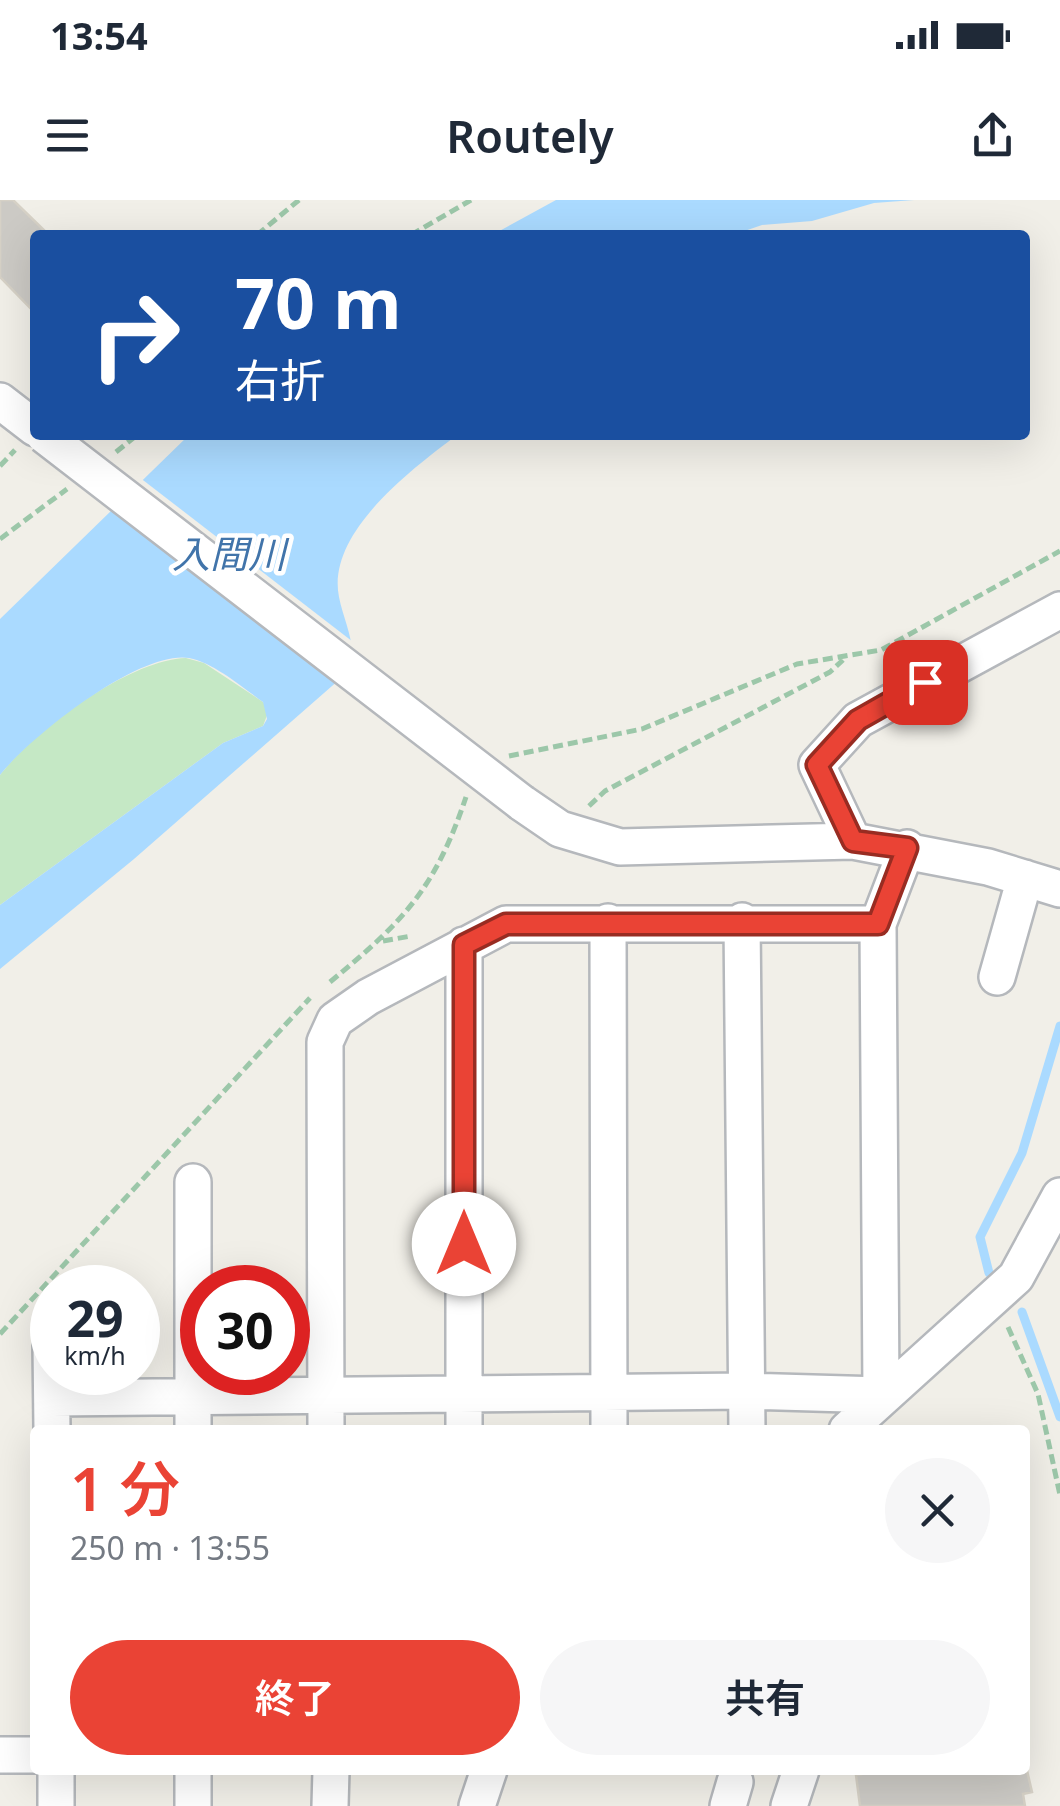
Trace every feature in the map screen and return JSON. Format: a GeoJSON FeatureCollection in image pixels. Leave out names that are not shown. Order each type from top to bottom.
{"type":"FeatureCollection","features":[{"type":"Feature","properties":{"kind":"street"},"geometry":{"type":"LineString","coordinates":[[50,440],[560,829],[620,846],[853,841],[907,848],[1060,888]]}},
{"type":"Feature","properties":{"kind":"street"},"geometry":{"type":"LineString","coordinates":[[853,841],[817,765],[834,742],[858,720],[1060,610]]}},
{"type":"Feature","properties":{"kind":"street"},"geometry":{"type":"LineString","coordinates":[[882,1395],[878,924],[907,848]]}},
{"type":"Feature","properties":{"kind":"street"},"geometry":{"type":"LineString","coordinates":[[998,976],[1026,878]]}},
{"type":"Feature","properties":{"kind":"street"},"geometry":{"type":"LineString","coordinates":[[742,921],[747,1425]]}},
{"type":"Feature","properties":{"kind":"street"},"geometry":{"type":"LineString","coordinates":[[608,922],[609,1425]]}},
{"type":"Feature","properties":{"kind":"street"},"geometry":{"type":"LineString","coordinates":[[326,1413],[326,1042],[335,1020],[368,997],[506,924],[878,924]]}},
{"type":"Feature","properties":{"kind":"street"},"geometry":{"type":"LineString","coordinates":[[464,945],[464,1425]]}},
{"type":"Feature","properties":{"kind":"street"},"geometry":{"type":"LineString","coordinates":[[193,1182],[193,1413]]}},
{"type":"Feature","properties":{"kind":"street"},"geometry":{"type":"LineString","coordinates":[[852,1425],[1016,1277],[1060,1196]]}},
{"type":"Feature","properties":{"kind":"street"},"geometry":{"type":"LineString","coordinates":[[52,1414],[326,1413],[464,1394],[746,1391],[882,1395]]}},
{"type":"Feature","properties":{"kind":"street"},"geometry":{"type":"LineString","coordinates":[[0,1756],[30,1755]]}},
{"type":"Feature","properties":{"kind":"street"},"geometry":{"type":"LineString","coordinates":[[56,1775],[56,1806]]}},
{"type":"Feature","properties":{"kind":"street"},"geometry":{"type":"LineString","coordinates":[[193,1775],[193,1806]]}},
{"type":"Feature","properties":{"kind":"street"},"geometry":{"type":"LineString","coordinates":[[330,1806],[331,1775]]}},
{"type":"Feature","properties":{"kind":"street"},"geometry":{"type":"LineString","coordinates":[[477,1806],[487,1775]]}},
{"type":"Feature","properties":{"kind":"street"},"geometry":{"type":"LineString","coordinates":[[790,1806],[799,1775]]}},
{"type":"Feature","properties":{"kind":"path"},"geometry":{"type":"LineString","coordinates":[[263,230],[298,200]]}},
{"type":"Feature","properties":{"kind":"path"},"geometry":{"type":"LineString","coordinates":[[420,230],[471,200]]}},
{"type":"Feature","properties":{"kind":"path"},"geometry":{"type":"LineString","coordinates":[[499,761],[518,751],[642,729],[797,664],[881,650],[1060,551]]}},
{"type":"Feature","properties":{"kind":"path"},"geometry":{"type":"LineString","coordinates":[[584,811],[605,792],[830,672],[845,658]]}},
{"type":"Feature","properties":{"kind":"path"},"geometry":{"type":"LineString","coordinates":[[328,983],[380,941],[429,886],[470,787]]}},
{"type":"Feature","properties":{"kind":"path"},"geometry":{"type":"LineString","coordinates":[[0,1334],[315,994]]}},
{"type":"Feature","properties":{"kind":"path"},"geometry":{"type":"LineString","coordinates":[[995,1298],[1038,1394],[1060,1495]]}},
{"type":"Feature","properties":{"kind":"green space"},"geometry":{"type":"Polygon","coordinates":[[[186,658],[204,663],[263,702],[269,710],[263,726],[223,743],[0,905],[0,775],[36,738],[84,700],[137,671],[186,658]]]}},
{"type":"Feature","properties":{"kind":"water"},"geometry":{"type":"Polygon","coordinates":[[[556,200],[914,200],[874,203],[812,221],[748,230],[501,230],[556,200]]]}},
{"type":"Feature","properties":{"kind":"water","name":"入間川"},"geometry":{"type":"Polygon","coordinates":[[[184,440],[451,440],[396,484],[359,527],[346,549],[338,573],[339,597],[352,653],[348,672],[134,859],[0,969],[0,905],[223,743],[263,726],[267,719],[263,702],[218,670],[189,658],[168,659],[115,681],[87,699],[35,740],[0,775],[0,619],[184,440]]]}},
{"type":"Feature","properties":{"kind":"pier"},"geometry":{"type":"Polygon","coordinates":[[[139,477],[357,645],[357,663],[109,506],[139,477]]]}},
{"type":"Feature","properties":{"kind":"building"},"geometry":{"type":"Polygon","coordinates":[[[0,200],[13,200],[44,230],[30,230],[30,308],[0,277],[0,200]]]}},
{"type":"Feature","properties":{"kind":"building"},"geometry":{"type":"Polygon","coordinates":[[[856,1775],[1028,1775],[1032,1792],[1023,1794],[1025,1806],[860,1806],[856,1775]]]}},
{"type":"Feature","properties":{"kind":"waterway"},"geometry":{"type":"LineString","coordinates":[[989,1273],[980,1237],[1022,1153],[1060,1026]]}},
{"type":"Feature","properties":{"kind":"waterway"},"geometry":{"type":"LineString","coordinates":[[1022,1312],[1060,1417]]}},
{"type":"Feature","properties":{"kind":"route"},"geometry":{"type":"LineString","coordinates":[[464,1244],[464,945],[506,924],[878,924],[907,848],[853,841],[817,765],[858,720],[925,682]]}}]}
